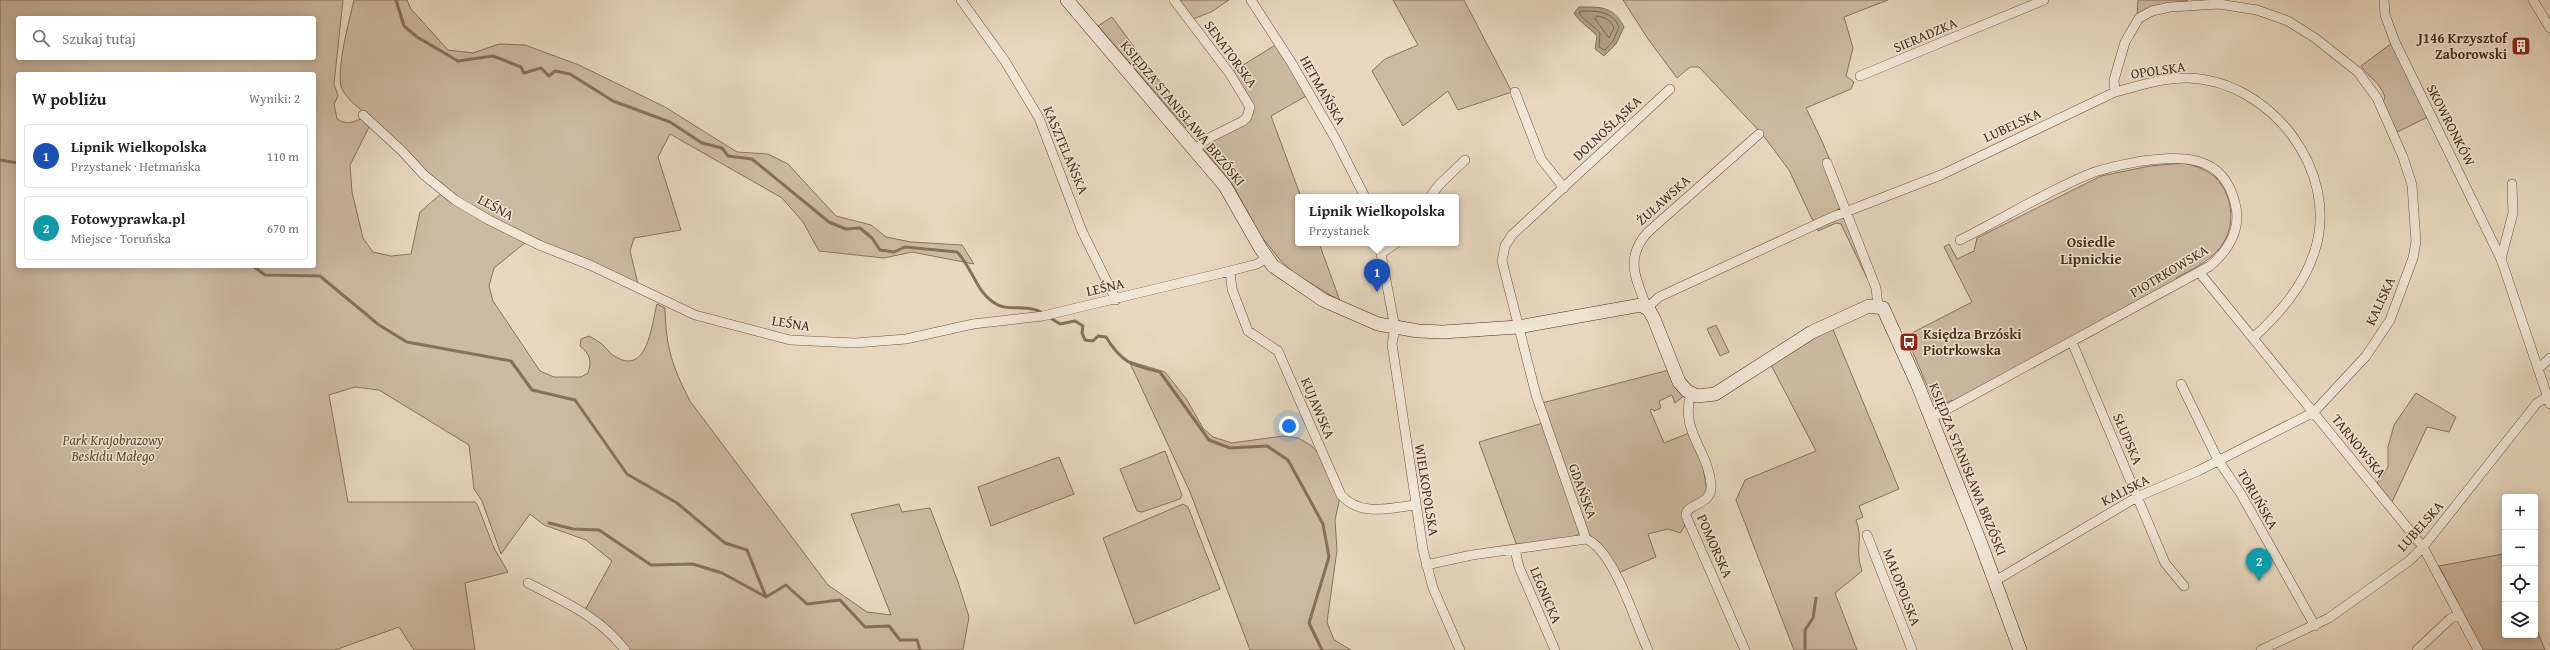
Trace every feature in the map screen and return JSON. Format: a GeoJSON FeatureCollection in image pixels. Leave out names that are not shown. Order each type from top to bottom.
{"type":"FeatureCollection","features":[{"type":"Feature","properties":{"kind":"street","name":"KASZTELAŃSKA"},"geometry":{"type":"LineString","coordinates":[[961,0],[1005,60],[1039,118],[1082,231],[1116,300]]}},
{"type":"Feature","properties":{"kind":"street","name":"KSIĘDZA STANISŁAWA BRZÓSKI"},"geometry":{"type":"LineString","coordinates":[[1067,0],[1196,149],[1225,186],[1267,258],[1285,276],[1323,300],[1361,318],[1395,328],[1443,332],[1518,327],[1632,305],[1640,305],[1647,308]]}},
{"type":"Feature","properties":{"kind":"street","name":"SENATORSKA"},"geometry":{"type":"LineString","coordinates":[[1174,0],[1230,74],[1250,107],[1247,117],[1243,121],[1207,139],[1196,149]]}},
{"type":"Feature","properties":{"kind":"street","name":"HETMAŃSKA"},"geometry":{"type":"LineString","coordinates":[[1251,0],[1291,62],[1335,138],[1363,194]]}},
{"type":"Feature","properties":{"kind":"street","name":"SIERADZKA"},"geometry":{"type":"LineString","coordinates":[[1860,76],[2044,0]]}},
{"type":"Feature","properties":{"kind":"street","name":"SKOWRONKÓW"},"geometry":{"type":"LineString","coordinates":[[2384,0],[2385,14],[2394,42],[2501,259]]}},
{"type":"Feature","properties":{"kind":"street"},"geometry":{"type":"LineString","coordinates":[[2533,0],[2550,28]]}},
{"type":"Feature","properties":{"kind":"street","name":"KALISKA"},"geometry":{"type":"LineString","coordinates":[[1995,581],[2138,497],[2218,460],[2314,412],[2366,356],[2390,320],[2413,258],[2416,242],[2412,185],[2390,125],[2377,98],[2358,72],[2315,38],[2288,21],[2257,10],[2219,4],[2170,7],[2152,11],[2139,18],[2132,26],[2117,62],[2114,80],[2115,92]]}},
{"type":"Feature","properties":{"kind":"street","name":"OPOLSKA"},"geometry":{"type":"LineString","coordinates":[[2115,92],[2144,84],[2189,78],[2230,87],[2252,97],[2276,115],[2302,152],[2318,198],[2319,233],[2315,250],[2300,284],[2286,304],[2253,338]]}},
{"type":"Feature","properties":{"kind":"street","name":"DOLNOŚLĄSKA"},"geometry":{"type":"LineString","coordinates":[[1518,327],[1502,262],[1505,246],[1512,235],[1670,88]]}},
{"type":"Feature","properties":{"kind":"street"},"geometry":{"type":"LineString","coordinates":[[1515,92],[1541,159],[1564,188]]}},
{"type":"Feature","properties":{"kind":"street","name":"LUBELSKA"},"geometry":{"type":"LineString","coordinates":[[1846,212],[1941,175],[2115,92]]}},
{"type":"Feature","properties":{"kind":"street","name":"LEŚNA"},"geometry":{"type":"LineString","coordinates":[[363,115],[402,151],[424,175],[468,208],[539,245],[611,274],[670,305],[726,324],[790,340],[855,343],[906,339],[973,324],[1043,316],[1116,300],[1230,271],[1256,264],[1267,258]]}},
{"type":"Feature","properties":{"kind":"street","name":"ŻUŁAWSKA"},"geometry":{"type":"LineString","coordinates":[[1647,308],[1634,272],[1634,255],[1637,245],[1648,232],[1759,134]]}},
{"type":"Feature","properties":{"kind":"street","name":"PIOTRKOWSKA"},"geometry":{"type":"LineString","coordinates":[[1931,418],[2200,272],[2219,258],[2228,248],[2236,222],[2237,208],[2226,181],[2216,170],[2190,158],[2172,157],[2121,165],[2093,172],[1960,240]]}},
{"type":"Feature","properties":{"kind":"street"},"geometry":{"type":"LineString","coordinates":[[1432,194],[1438,185],[1465,160]]}},
{"type":"Feature","properties":{"kind":"street"},"geometry":{"type":"LineString","coordinates":[[1827,163],[1876,288],[1878,306],[1869,306],[1812,332],[1715,394],[1703,396],[1691,394],[1679,382],[1654,319],[1647,308],[1659,297],[1846,212]]}},
{"type":"Feature","properties":{"kind":"street"},"geometry":{"type":"LineString","coordinates":[[2512,184],[2512,213],[2501,259],[2548,401]]}},
{"type":"Feature","properties":{"kind":"street"},"geometry":{"type":"LineString","coordinates":[[1380,246],[1395,328]]}},
{"type":"Feature","properties":{"kind":"street"},"geometry":{"type":"LineString","coordinates":[[1382,254],[1392,246]]}},
{"type":"Feature","properties":{"kind":"street","name":"KUJAWSKA"},"geometry":{"type":"LineString","coordinates":[[1230,271],[1232,289],[1248,331],[1278,351],[1341,495],[1355,506],[1366,510],[1415,505]]}},
{"type":"Feature","properties":{"kind":"street","name":"TARNOWSKA"},"geometry":{"type":"LineString","coordinates":[[2200,272],[2423,547],[2478,650]]}},
{"type":"Feature","properties":{"kind":"street","name":"KSIĘDZA STANISŁAWA BRZÓSKI"},"geometry":{"type":"LineString","coordinates":[[1878,306],[1886,312],[1931,418],[1995,581],[2020,650]]}},
{"type":"Feature","properties":{"kind":"street","name":"GDAŃSKA"},"geometry":{"type":"LineString","coordinates":[[1518,327],[1538,402],[1586,538],[1596,544],[1610,561],[1648,650]]}},
{"type":"Feature","properties":{"kind":"street","name":"WIELKOPOLSKA"},"geometry":{"type":"LineString","coordinates":[[1395,328],[1392,344],[1415,505],[1426,566],[1460,650]]}},
{"type":"Feature","properties":{"kind":"street","name":"SŁUPSKA"},"geometry":{"type":"LineString","coordinates":[[2072,342],[2165,563],[2184,586]]}},
{"type":"Feature","properties":{"kind":"street"},"geometry":{"type":"LineString","coordinates":[[2538,368],[2550,358]]}},
{"type":"Feature","properties":{"kind":"street","name":"TORUŃSKA"},"geometry":{"type":"LineString","coordinates":[[2181,384],[2218,460],[2240,494],[2315,626]]}},
{"type":"Feature","properties":{"kind":"street","name":"POMORSKA"},"geometry":{"type":"LineString","coordinates":[[1691,394],[1687,409],[1688,421],[1706,466],[1711,486],[1706,499],[1689,509],[1686,516],[1745,650]]}},
{"type":"Feature","properties":{"kind":"street","name":"LUBELSKA"},"geometry":{"type":"LineString","coordinates":[[2261,650],[2315,626],[2409,561],[2423,547],[2537,403],[2548,401]]}},
{"type":"Feature","properties":{"kind":"street","name":"MAŁOPOLSKA"},"geometry":{"type":"LineString","coordinates":[[1867,535],[1912,650]]}},
{"type":"Feature","properties":{"kind":"street"},"geometry":{"type":"LineString","coordinates":[[1426,566],[1472,555],[1515,550],[1586,538]]}},
{"type":"Feature","properties":{"kind":"street","name":"LEGNICKA"},"geometry":{"type":"LineString","coordinates":[[1515,550],[1519,567],[1555,650]]}},
{"type":"Feature","properties":{"kind":"street"},"geometry":{"type":"LineString","coordinates":[[528,583],[578,609],[600,623],[625,650]]}},
{"type":"Feature","properties":{"kind":"street"},"geometry":{"type":"LineString","coordinates":[[2417,650],[2450,619],[2459,614]]}},
{"type":"Feature","properties":{"kind":"green space","name":"Park Krajobrazowy Beskidu Małego"},"geometry":{"type":"Polygon","coordinates":[[[0,0],[343,0],[334,84],[338,96],[334,104],[337,119],[350,123],[362,118],[370,125],[350,165],[352,192],[363,238],[373,252],[391,256],[411,254],[420,212],[441,194],[526,242],[494,268],[489,286],[493,301],[540,371],[554,377],[581,377],[588,373],[590,361],[586,352],[580,346],[581,339],[589,336],[614,356],[627,361],[635,359],[642,353],[647,344],[657,304],[665,308],[667,334],[671,356],[674,367],[690,401],[828,585],[867,612],[891,615],[851,514],[899,504],[902,512],[930,508],[958,582],[969,617],[963,650],[628,650],[585,610],[612,561],[586,540],[544,525],[530,514],[501,554],[482,501],[474,489],[469,445],[379,390],[355,387],[329,395],[348,502],[475,502],[494,548],[508,572],[465,583],[475,650],[414,650],[399,627],[335,650],[0,650],[0,0]]]}},
{"type":"Feature","properties":{"kind":"green space"},"geometry":{"type":"Polygon","coordinates":[[[354,0],[407,0],[411,9],[448,50],[473,53],[499,44],[525,45],[579,65],[665,107],[737,152],[768,154],[788,164],[836,216],[871,225],[886,237],[911,242],[962,245],[974,264],[912,252],[884,258],[819,251],[803,222],[782,198],[670,134],[658,157],[681,230],[634,238],[630,251],[638,284],[569,255],[500,223],[457,198],[443,188],[348,98],[341,86],[340,77],[344,43],[354,0]]]}},
{"type":"Feature","properties":{"kind":"green space"},"geometry":{"type":"Polygon","coordinates":[[[1179,0],[1229,0],[1211,12],[1193,19],[1179,0]]]}},
{"type":"Feature","properties":{"kind":"green space"},"geometry":{"type":"Polygon","coordinates":[[[1393,0],[1464,0],[1512,92],[1458,110],[1448,91],[1403,126],[1372,71],[1385,59],[1418,45],[1393,0]]]}},
{"type":"Feature","properties":{"kind":"green space"},"geometry":{"type":"Polygon","coordinates":[[[1623,0],[1888,0],[1844,17],[1853,48],[1846,76],[1854,82],[1851,89],[1806,108],[1832,167],[1841,206],[1836,211],[1817,221],[1812,219],[1789,170],[1763,135],[1699,67],[1690,67],[1677,78],[1648,39],[1623,0]]]}},
{"type":"Feature","properties":{"kind":"green space"},"geometry":{"type":"Polygon","coordinates":[[[2138,0],[2188,0],[2162,6],[2137,15],[2138,0]]]}},
{"type":"Feature","properties":{"kind":"green space"},"geometry":{"type":"Polygon","coordinates":[[[1112,17],[1182,112],[1186,120],[1186,128],[1098,26],[1112,17]]]}},
{"type":"Feature","properties":{"kind":"green space"},"geometry":{"type":"Polygon","coordinates":[[[2392,43],[2428,117],[2397,132],[2383,103],[2385,97],[2383,92],[2361,66],[2392,43]]]}},
{"type":"Feature","properties":{"kind":"green space"},"geometry":{"type":"Polygon","coordinates":[[[1277,44],[1308,95],[1271,116],[1300,194],[1295,194],[1295,246],[1320,246],[1340,301],[1294,273],[1281,261],[1260,235],[1233,185],[1202,147],[1250,118],[1253,114],[1253,108],[1232,72],[1277,44]]]}},
{"type":"Feature","properties":{"kind":"green space"},"geometry":{"type":"Polygon","coordinates":[[[2184,163],[2210,173],[2217,179],[2227,195],[2230,204],[2230,223],[2224,241],[2215,254],[2176,278],[2177,280],[1954,403],[1952,400],[1941,406],[1934,402],[1906,336],[1972,302],[1944,247],[1949,244],[1957,259],[1974,251],[1977,238],[2101,176],[2150,166],[2184,163]]]}},
{"type":"Feature","properties":{"kind":"green space"},"geometry":{"type":"Polygon","coordinates":[[[1840,217],[1846,220],[1869,277],[1867,278],[1841,224],[1836,223],[1818,231],[1817,228],[1840,217]]]}},
{"type":"Feature","properties":{"kind":"green space"},"geometry":{"type":"Polygon","coordinates":[[[1716,325],[1729,352],[1720,356],[1707,329],[1716,325]]]}},
{"type":"Feature","properties":{"kind":"green space"},"geometry":{"type":"Polygon","coordinates":[[[1832,327],[1899,489],[1859,506],[1863,517],[1856,520],[1859,534],[1859,556],[1862,571],[1835,593],[1857,650],[1794,650],[1736,500],[1745,480],[1816,451],[1770,363],[1832,327]]]}},
{"type":"Feature","properties":{"kind":"green space"},"geometry":{"type":"Polygon","coordinates":[[[1129,361],[1165,372],[1187,400],[1203,428],[1213,437],[1232,443],[1283,436],[1298,438],[1312,446],[1321,457],[1340,497],[1335,520],[1337,550],[1327,622],[1334,640],[1351,650],[1250,650],[1190,492],[1129,361]]]}},
{"type":"Feature","properties":{"kind":"green space"},"geometry":{"type":"Polygon","coordinates":[[[1669,370],[1685,395],[1675,403],[1672,395],[1659,401],[1661,408],[1654,411],[1652,409],[1650,410],[1664,443],[1689,433],[1703,466],[1707,493],[1688,507],[1686,524],[1680,533],[1668,529],[1648,534],[1656,557],[1618,573],[1610,556],[1589,534],[1542,403],[1669,370]]]}},
{"type":"Feature","properties":{"kind":"green space"},"geometry":{"type":"Polygon","coordinates":[[[2416,393],[2456,417],[2449,432],[2427,427],[2392,502],[2377,483],[2388,467],[2388,447],[2394,425],[2416,393]]]}},
{"type":"Feature","properties":{"kind":"green space"},"geometry":{"type":"Polygon","coordinates":[[[1543,423],[1580,532],[1574,538],[1517,546],[1479,442],[1543,423]]]}},
{"type":"Feature","properties":{"kind":"green space"},"geometry":{"type":"Polygon","coordinates":[[[1165,451],[1182,495],[1180,499],[1142,512],[1137,511],[1120,469],[1165,451]]]}},
{"type":"Feature","properties":{"kind":"green space"},"geometry":{"type":"Polygon","coordinates":[[[1059,457],[1074,494],[991,526],[978,487],[1059,457]]]}},
{"type":"Feature","properties":{"kind":"green space"},"geometry":{"type":"Polygon","coordinates":[[[1183,504],[1188,507],[1220,589],[1135,624],[1103,538],[1183,504]]]}},
{"type":"Feature","properties":{"kind":"green space"},"geometry":{"type":"Polygon","coordinates":[[[2502,554],[2502,638],[2538,638],[2538,632],[2545,650],[2482,650],[2439,566],[2502,554]]]}},
{"type":"Feature","properties":{"kind":"water"},"geometry":{"type":"Polygon","coordinates":[[[1579,7],[1594,7],[1611,11],[1620,20],[1624,27],[1616,44],[1604,56],[1595,49],[1597,36],[1574,13],[1579,7]]]}},
{"type":"Feature","properties":{"kind":"waterway"},"geometry":{"type":"LineString","coordinates":[[396,0],[404,26],[417,37],[458,61],[493,56],[521,67],[524,73],[541,68],[549,76],[555,71],[570,74],[613,101],[670,122],[702,143],[722,148],[728,156],[752,159],[829,222],[846,229],[860,228],[872,238],[880,250],[894,252],[905,247],[957,252],[967,265],[980,288],[998,305],[1007,308],[1037,310],[1043,313]]}},
{"type":"Feature","properties":{"kind":"waterway"},"geometry":{"type":"LineString","coordinates":[[0,160],[16,163]]}},
{"type":"Feature","properties":{"kind":"waterway"},"geometry":{"type":"LineString","coordinates":[[256,268],[265,275],[320,276],[379,325],[407,342],[511,361],[532,390],[575,400],[627,474],[677,503],[725,543],[747,550],[766,597]]}},
{"type":"Feature","properties":{"kind":"waterway"},"geometry":{"type":"LineString","coordinates":[[1049,317],[1060,324],[1075,321],[1083,326],[1082,333],[1085,340],[1093,341],[1098,336],[1106,337],[1122,358],[1128,362],[1160,372],[1209,440],[1230,448],[1267,446],[1288,460],[1323,524],[1329,557],[1309,623],[1322,650]]}},
{"type":"Feature","properties":{"kind":"waterway"},"geometry":{"type":"LineString","coordinates":[[549,523],[573,529],[599,530],[651,565],[693,564],[722,573],[766,597],[786,585],[807,604],[840,600],[865,627],[889,626],[900,640],[917,640],[920,650]]}},
{"type":"Feature","properties":{"kind":"waterway"},"geometry":{"type":"LineString","coordinates":[[1805,650],[1805,630],[1813,618],[1816,598]]}},
{"type":"Feature","properties":{"kind":"place","name":"J146 Krzysztof Zaborowski"},"geometry":{"type":"Point","coordinates":[2521,46]}},
{"type":"Feature","properties":{"kind":"place","name":"Lipnik Wielkopolska"},"geometry":{"type":"Point","coordinates":[1377,292]}},
{"type":"Feature","properties":{"kind":"place","name":"Księdza Brzóski Piotrkowska"},"geometry":{"type":"Point","coordinates":[1909,342]}},
{"type":"Feature","properties":{"kind":"place","name":"Fotowyprawka.pl"},"geometry":{"type":"Point","coordinates":[2259,581]}},
{"type":"Feature","properties":{"kind":"district","name":"Osiedle Lipnickie"},"geometry":{"type":"Point","coordinates":[2091,250]}}]}
